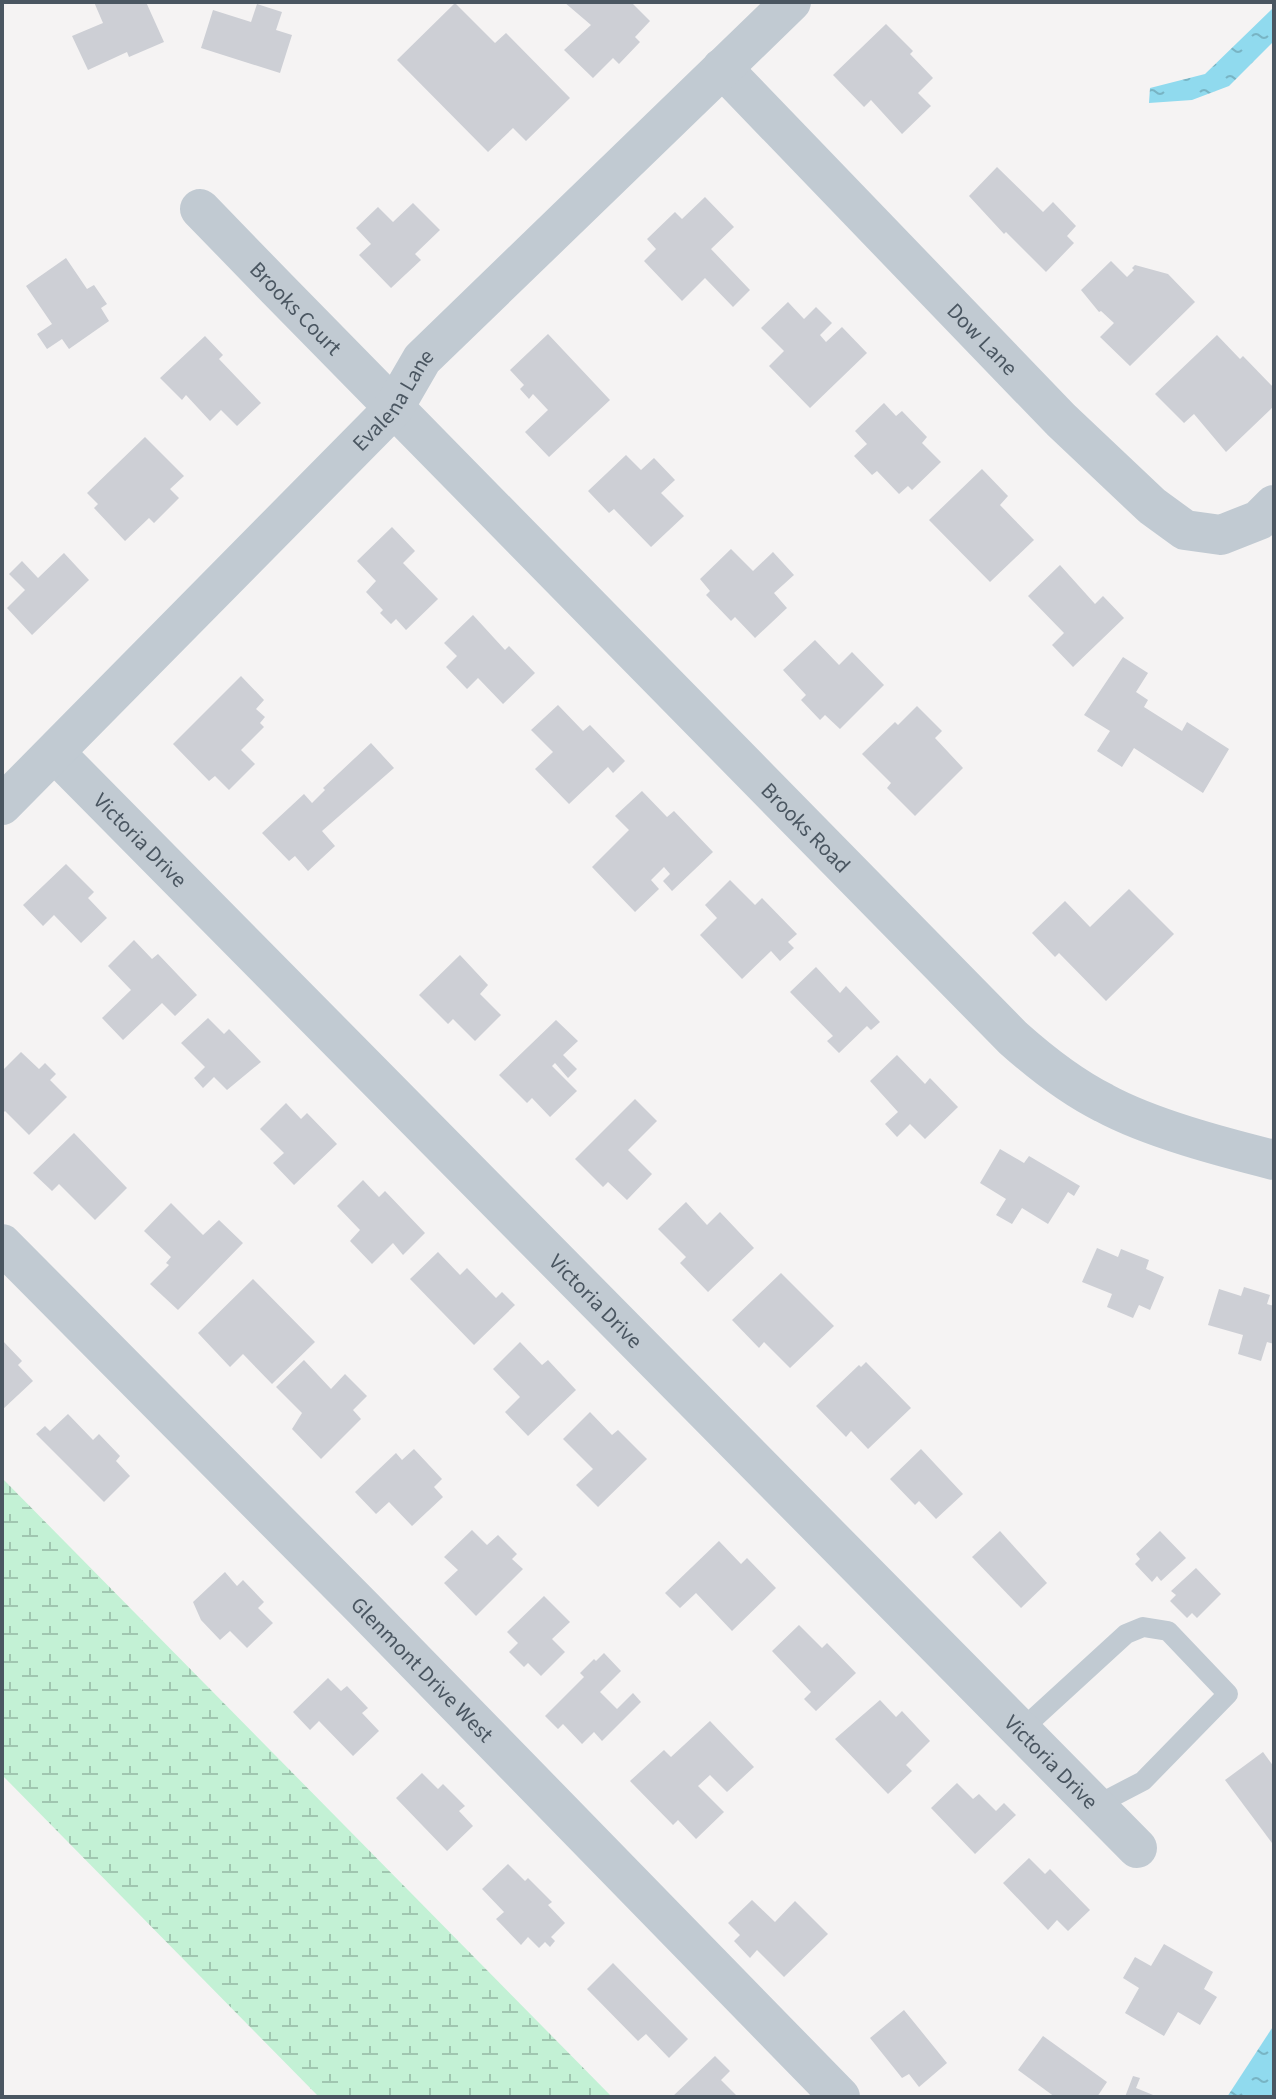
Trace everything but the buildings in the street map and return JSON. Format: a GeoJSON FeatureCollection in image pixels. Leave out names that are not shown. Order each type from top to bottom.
{"type":"FeatureCollection","features":[{"type":"Feature","properties":{"kind":"street","name":"Evalena Lane"},"geometry":{"type":"LineString","coordinates":[[2,805],[393,409],[422,359],[791,2]]}},
{"type":"Feature","properties":{"kind":"street","name":"Dow Lane"},"geometry":{"type":"LineString","coordinates":[[722,68],[1061,420],[1152,506],[1185,530],[1221,535],[1259,520],[1274,505]]}},
{"type":"Feature","properties":{"kind":"street","name":"Brooks Court"},"geometry":{"type":"LineString","coordinates":[[200,209],[393,409]]}},
{"type":"Feature","properties":{"kind":"street","name":"Brooks Road"},"geometry":{"type":"LineString","coordinates":[[393,409],[1041,1063],[1105,1104],[1140,1119],[1274,1160]]}},
{"type":"Feature","properties":{"kind":"street","name":"Victoria Drive"},"geometry":{"type":"LineString","coordinates":[[55,753],[1137,1848]]}},
{"type":"Feature","properties":{"kind":"street","name":"Glenmont Drive West"},"geometry":{"type":"LineString","coordinates":[[2,1244],[364,1609],[840,2097]]}},
{"type":"Feature","properties":{"kind":"lane"},"geometry":{"type":"LineString","coordinates":[[1020,1731],[1126,1634],[1143,1627],[1168,1631],[1228,1694],[1143,1781],[1095,1806]]}},
{"type":"Feature","properties":{"kind":"green space"},"geometry":{"type":"Polygon","coordinates":[[[2,1478],[612,2097],[319,2097],[2,1775],[2,1478]]]}},
{"type":"Feature","properties":{"kind":"water"},"geometry":{"type":"Polygon","coordinates":[[[1274,7],[1274,41],[1229,86],[1192,100],[1149,103],[1150,88],[1205,74],[1274,7]]]}},
{"type":"Feature","properties":{"kind":"water"},"geometry":{"type":"Polygon","coordinates":[[[1274,2025],[1274,2097],[1227,2097],[1274,2025]]]}}]}
